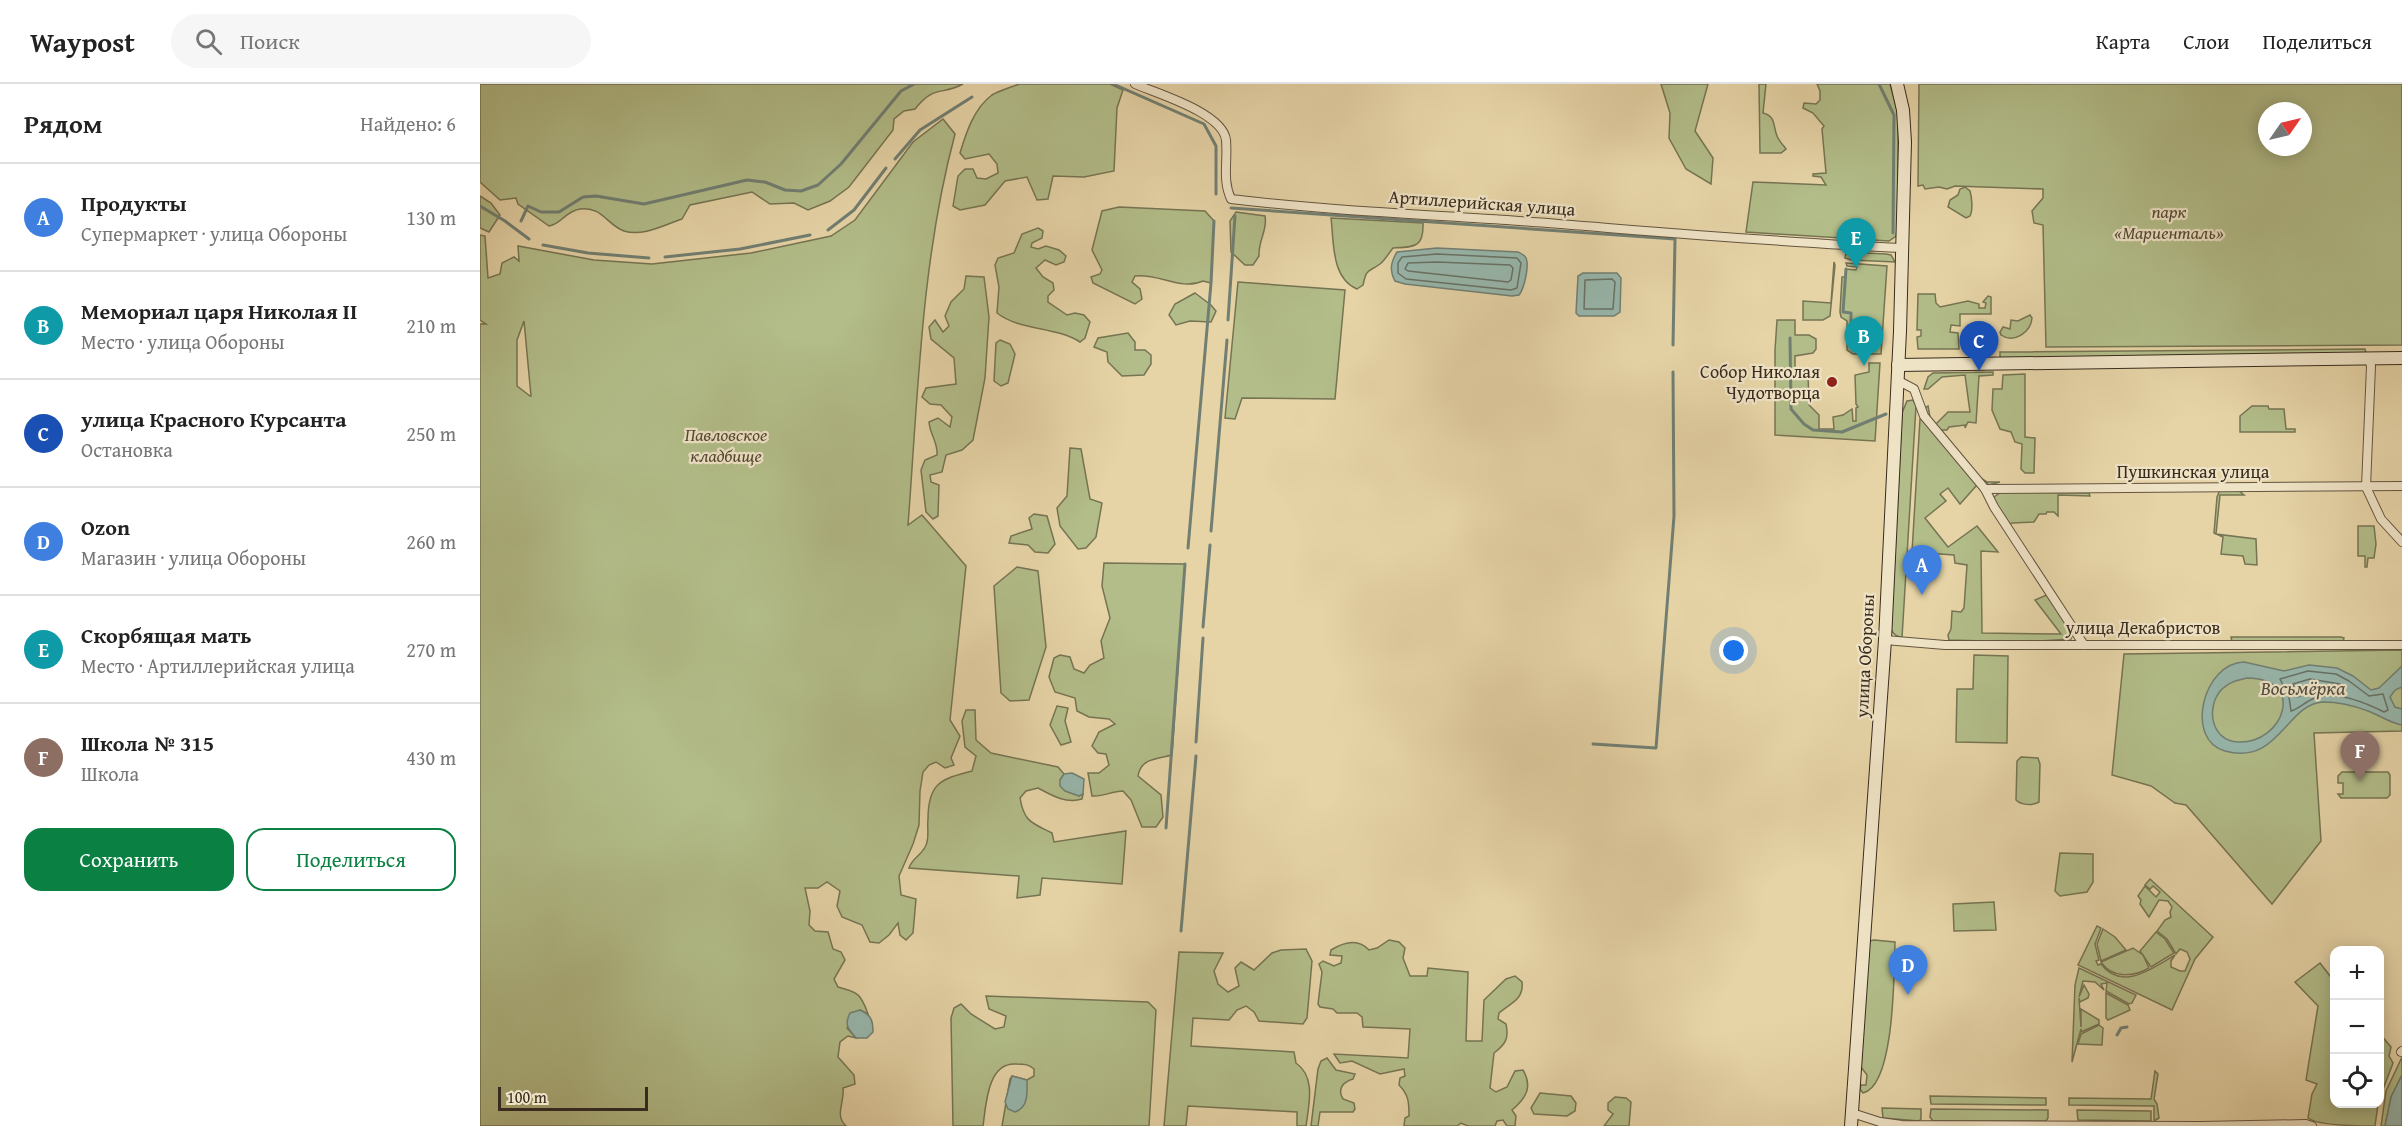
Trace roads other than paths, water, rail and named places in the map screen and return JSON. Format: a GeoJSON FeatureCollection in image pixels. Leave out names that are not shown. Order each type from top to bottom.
{"type":"FeatureCollection","features":[{"type":"Feature","properties":{"kind":"street","name":"Артиллерийская улица"},"geometry":{"type":"LineString","coordinates":[[1135,84],[1208,116],[1218,125],[1226,138],[1226,187],[1231,200],[1742,239],[1902,248]]}},
{"type":"Feature","properties":{"kind":"street","name":"улица Обороны"},"geometry":{"type":"LineString","coordinates":[[1851,1126],[1885,640],[1898,365],[1904,126],[1897,84]]}},
{"type":"Feature","properties":{"kind":"street"},"geometry":{"type":"LineString","coordinates":[[2369,358],[2371,366],[2366,487],[2381,519],[2402,542]]}},
{"type":"Feature","properties":{"kind":"street"},"geometry":{"type":"LineString","coordinates":[[1898,365],[2402,358]]}},
{"type":"Feature","properties":{"kind":"street"},"geometry":{"type":"LineString","coordinates":[[1897,380],[1914,389],[1924,416],[1985,489],[1994,507],[2084,645]]}},
{"type":"Feature","properties":{"kind":"street","name":"Пушкинская улица"},"geometry":{"type":"LineString","coordinates":[[1985,489],[2402,486]]}},
{"type":"Feature","properties":{"kind":"street","name":"улица Декабристов"},"geometry":{"type":"LineString","coordinates":[[1885,640],[1946,645],[2402,645]]}},
{"type":"Feature","properties":{"kind":"street"},"geometry":{"type":"LineString","coordinates":[[1852,1113],[1880,1122],[1902,1125],[2309,1125]]}},
{"type":"Feature","properties":{"kind":"water"},"geometry":{"type":"Polygon","coordinates":[[[1437,248],[1518,252],[1526,258],[1527,265],[1521,292],[1519,295],[1512,296],[1395,281],[1392,266],[1397,252],[1437,248]]]}},
{"type":"Feature","properties":{"kind":"water"},"geometry":{"type":"Polygon","coordinates":[[[1583,273],[1617,273],[1621,278],[1620,312],[1614,316],[1579,316],[1576,313],[1578,276],[1583,273]]]}},
{"type":"Feature","properties":{"kind":"water","name":"Восьмёрка"},"geometry":{"type":"Polygon","coordinates":[[[2244,662],[2284,671],[2309,665],[2337,668],[2353,676],[2371,690],[2379,688],[2402,666],[2402,687],[2395,690],[2390,697],[2395,707],[2402,709],[2402,725],[2357,707],[2323,702],[2310,705],[2270,743],[2258,750],[2243,753],[2225,751],[2212,744],[2205,733],[2202,718],[2209,688],[2218,675],[2230,666],[2244,662]],[[2247,678],[2231,683],[2222,689],[2217,696],[2212,713],[2217,730],[2222,736],[2238,742],[2254,740],[2267,733],[2277,723],[2282,711],[2283,699],[2277,688],[2266,681],[2247,678]]]}},
{"type":"Feature","properties":{"kind":"water"},"geometry":{"type":"Polygon","coordinates":[[[1072,773],[1084,779],[1083,794],[1079,796],[1065,791],[1060,786],[1060,780],[1064,774],[1072,773]]]}},
{"type":"Feature","properties":{"kind":"water"},"geometry":{"type":"Polygon","coordinates":[[[860,1010],[872,1021],[873,1032],[867,1038],[856,1038],[848,1027],[847,1021],[850,1013],[860,1010]]]}},
{"type":"Feature","properties":{"kind":"water"},"geometry":{"type":"Polygon","coordinates":[[[2402,1075],[2402,1126],[2385,1126],[2391,1097],[2402,1075]]]}},
{"type":"Feature","properties":{"kind":"water"},"geometry":{"type":"Polygon","coordinates":[[[1012,1076],[1027,1080],[1025,1103],[1020,1110],[1015,1112],[1008,1109],[1005,1102],[1012,1076]]]}},
{"type":"Feature","properties":{"kind":"waterway"},"geometry":{"type":"LineString","coordinates":[[521,221],[528,206],[541,212],[559,212],[583,197],[596,196],[644,204],[747,180],[765,182],[785,190],[801,191],[818,185],[841,164],[901,91],[914,84]]}},
{"type":"Feature","properties":{"kind":"waterway"},"geometry":{"type":"LineString","coordinates":[[1113,84],[1204,124],[1216,146],[1216,194]]}},
{"type":"Feature","properties":{"kind":"waterway"},"geometry":{"type":"LineString","coordinates":[[1879,84],[1894,115],[1893,233]]}},
{"type":"Feature","properties":{"kind":"waterway"},"geometry":{"type":"LineString","coordinates":[[895,159],[920,130],[972,97]]}},
{"type":"Feature","properties":{"kind":"waterway"},"geometry":{"type":"LineString","coordinates":[[828,230],[854,210],[886,168]]}},
{"type":"Feature","properties":{"kind":"waterway"},"geometry":{"type":"LineString","coordinates":[[480,206],[529,239]]}},
{"type":"Feature","properties":{"kind":"waterway"},"geometry":{"type":"LineString","coordinates":[[1231,208],[1675,239],[1673,345]]}},
{"type":"Feature","properties":{"kind":"waterway"},"geometry":{"type":"LineString","coordinates":[[1228,320],[1235,216]]}},
{"type":"Feature","properties":{"kind":"waterway"},"geometry":{"type":"LineString","coordinates":[[1188,548],[1211,283],[1214,221]]}},
{"type":"Feature","properties":{"kind":"waterway"},"geometry":{"type":"LineString","coordinates":[[665,257],[740,249],[810,235]]}},
{"type":"Feature","properties":{"kind":"waterway"},"geometry":{"type":"LineString","coordinates":[[543,245],[588,253],[649,258]]}},
{"type":"Feature","properties":{"kind":"waterway"},"geometry":{"type":"LineString","coordinates":[[1846,269],[1843,312],[1851,313],[1851,338]]}},
{"type":"Feature","properties":{"kind":"waterway"},"geometry":{"type":"LineString","coordinates":[[1790,338],[1791,409],[1804,424],[1813,430],[1842,432],[1886,414]]}},
{"type":"Feature","properties":{"kind":"waterway"},"geometry":{"type":"LineString","coordinates":[[1211,531],[1227,340]]}},
{"type":"Feature","properties":{"kind":"waterway"},"geometry":{"type":"LineString","coordinates":[[1593,744],[1656,748],[1674,516],[1673,372]]}},
{"type":"Feature","properties":{"kind":"waterway"},"geometry":{"type":"LineString","coordinates":[[1203,627],[1210,545]]}},
{"type":"Feature","properties":{"kind":"waterway"},"geometry":{"type":"LineString","coordinates":[[1166,828],[1185,564]]}},
{"type":"Feature","properties":{"kind":"waterway"},"geometry":{"type":"LineString","coordinates":[[1196,742],[1203,638]]}},
{"type":"Feature","properties":{"kind":"waterway"},"geometry":{"type":"LineString","coordinates":[[1181,931],[1196,756]]}},
{"type":"Feature","properties":{"kind":"waterway"},"geometry":{"type":"LineString","coordinates":[[2117,1035],[2121,1028],[2127,1027]]}},
{"type":"Feature","properties":{"kind":"place","name":"Скорбящая мать"},"geometry":{"type":"Point","coordinates":[1856,268]}},
{"type":"Feature","properties":{"kind":"place","name":"Мемориал царя Николая II"},"geometry":{"type":"Point","coordinates":[1864,366]}},
{"type":"Feature","properties":{"kind":"place","name":"улица Красного Курсанта"},"geometry":{"type":"Point","coordinates":[1979,371]}},
{"type":"Feature","properties":{"kind":"place","name":"Собор Николая Чудотворца"},"geometry":{"type":"Point","coordinates":[1832,382]}},
{"type":"Feature","properties":{"kind":"place","name":"Продукты"},"geometry":{"type":"Point","coordinates":[1922,595]}},
{"type":"Feature","properties":{"kind":"place","name":"Школа № 315"},"geometry":{"type":"Point","coordinates":[2360,781]}},
{"type":"Feature","properties":{"kind":"place","name":"Ozon"},"geometry":{"type":"Point","coordinates":[1908,995]}},
{"type":"Feature","properties":{"kind":"park label","name":"парк «Мариенталь»"},"geometry":{"type":"Point","coordinates":[2169,222]}},
{"type":"Feature","properties":{"kind":"park label","name":"Павловское кладбище"},"geometry":{"type":"Point","coordinates":[726,445]}}]}
